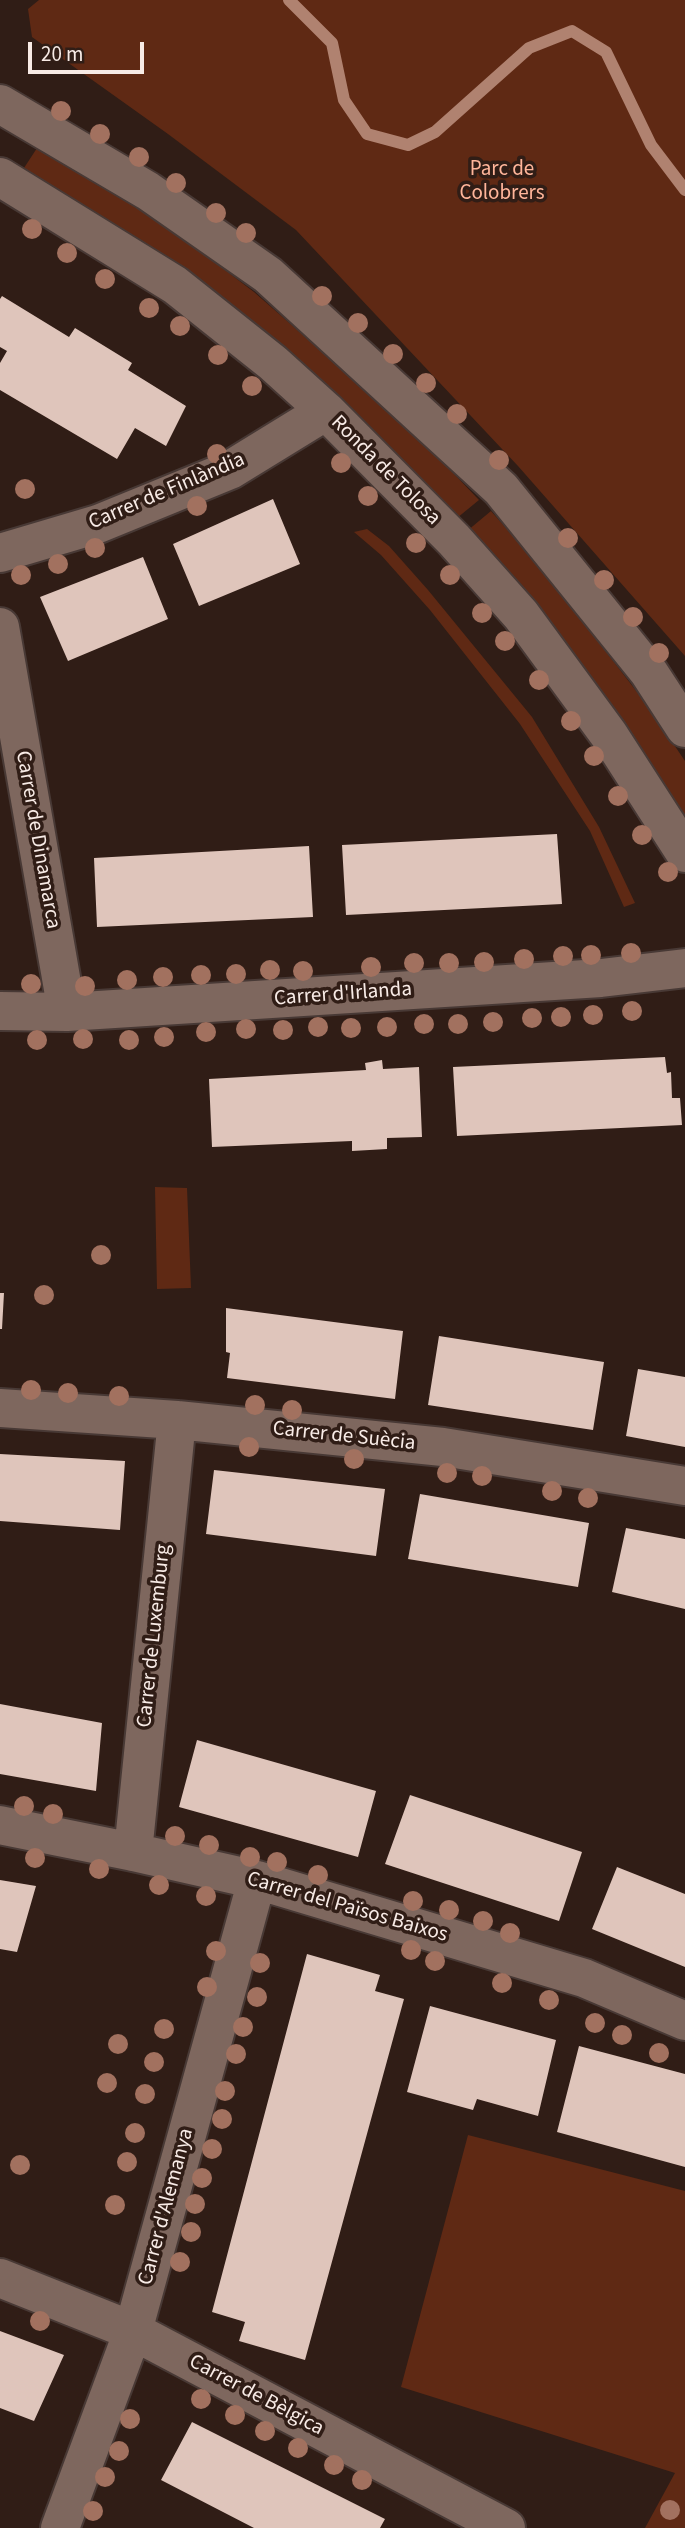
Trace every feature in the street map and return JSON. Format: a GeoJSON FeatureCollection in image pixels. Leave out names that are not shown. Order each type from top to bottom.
{"type":"FeatureCollection","features":[{"type":"Feature","properties":{"kind":"street"},"geometry":{"type":"LineString","coordinates":[[0,104],[148,191],[268,275],[501,489],[648,671],[685,728]]}},
{"type":"Feature","properties":{"kind":"street","name":"Ronda de Tolosa"},"geometry":{"type":"LineString","coordinates":[[0,177],[175,285],[273,363],[326,411],[454,540],[521,615],[609,735],[685,853]]}},
{"type":"Feature","properties":{"kind":"street","name":"Carrer de Finlàndia"},"geometry":{"type":"LineString","coordinates":[[0,553],[98,524],[230,470],[326,411]]}},
{"type":"Feature","properties":{"kind":"street","name":"Carrer de Dinamarca"},"geometry":{"type":"LineString","coordinates":[[0,627],[68,1012]]}},
{"type":"Feature","properties":{"kind":"street","name":"Carrer d'Irlanda"},"geometry":{"type":"LineString","coordinates":[[0,1011],[68,1012],[601,978],[685,968]]}},
{"type":"Feature","properties":{"kind":"street","name":"Carrer de Suècia"},"geometry":{"type":"LineString","coordinates":[[0,1408],[177,1420],[443,1447],[685,1486]]}},
{"type":"Feature","properties":{"kind":"street","name":"Carrer de Luxemburg"},"geometry":{"type":"LineString","coordinates":[[133,1852],[177,1420]]}},
{"type":"Feature","properties":{"kind":"street","name":"Carrer del Països Baixos"},"geometry":{"type":"LineString","coordinates":[[0,1825],[257,1880],[584,1978],[685,2021]]}},
{"type":"Feature","properties":{"kind":"street","name":"Carrer d'Alemanya"},"geometry":{"type":"LineString","coordinates":[[60,2528],[133,2331],[257,1880]]}},
{"type":"Feature","properties":{"kind":"street","name":"Carrer de Bèlgica"},"geometry":{"type":"LineString","coordinates":[[0,2278],[133,2331],[506,2528]]}},
{"type":"Feature","properties":{"kind":"green space","name":"Parc de Colobrers"},"geometry":{"type":"Polygon","coordinates":[[[39,0],[685,0],[685,656],[518,466],[296,230],[32,37],[28,9],[39,0]]]}},
{"type":"Feature","properties":{"kind":"green space"},"geometry":{"type":"Polygon","coordinates":[[[39,145],[167,226],[254,292],[415,433],[479,500],[457,518],[444,502],[335,399],[160,256],[24,168],[39,145]]]}},
{"type":"Feature","properties":{"kind":"green space"},"geometry":{"type":"Polygon","coordinates":[[[491,511],[544,571],[647,705],[685,761],[685,825],[467,531],[491,511]]]}},
{"type":"Feature","properties":{"kind":"green space"},"geometry":{"type":"Polygon","coordinates":[[[367,529],[389,546],[428,590],[532,717],[599,827],[635,903],[624,907],[590,831],[520,724],[430,610],[381,555],[354,532],[367,529]]]}},
{"type":"Feature","properties":{"kind":"green space"},"geometry":{"type":"Polygon","coordinates":[[[155,1187],[187,1188],[191,1288],[157,1289],[155,1187]]]}},
{"type":"Feature","properties":{"kind":"green space"},"geometry":{"type":"Polygon","coordinates":[[[468,2135],[685,2191],[685,2528],[645,2528],[675,2473],[401,2387],[468,2135]]]}},
{"type":"Feature","properties":{"kind":"building"},"geometry":{"type":"Polygon","coordinates":[[[2,296],[69,337],[75,328],[132,363],[128,370],[186,406],[166,446],[135,428],[117,459],[0,390],[0,363],[7,351],[0,347],[2,296]]]}},
{"type":"Feature","properties":{"kind":"building"},"geometry":{"type":"Polygon","coordinates":[[[273,499],[300,564],[199,606],[173,544],[273,499]]]}},
{"type":"Feature","properties":{"kind":"building"},"geometry":{"type":"Polygon","coordinates":[[[143,557],[168,619],[68,661],[40,597],[143,557]]]}},
{"type":"Feature","properties":{"kind":"building"},"geometry":{"type":"Polygon","coordinates":[[[557,834],[562,904],[346,915],[342,845],[557,834]]]}},
{"type":"Feature","properties":{"kind":"building"},"geometry":{"type":"Polygon","coordinates":[[[309,846],[313,917],[97,927],[94,858],[309,846]]]}},
{"type":"Feature","properties":{"kind":"building"},"geometry":{"type":"Polygon","coordinates":[[[665,1057],[667,1073],[671,1072],[672,1098],[680,1098],[682,1125],[457,1136],[453,1067],[665,1057]]]}},
{"type":"Feature","properties":{"kind":"building"},"geometry":{"type":"Polygon","coordinates":[[[382,1060],[383,1069],[419,1067],[422,1137],[387,1138],[387,1149],[352,1151],[352,1141],[212,1147],[209,1079],[366,1070],[365,1063],[382,1060]]]}},
{"type":"Feature","properties":{"kind":"building"},"geometry":{"type":"Polygon","coordinates":[[[0,1293],[4,1293],[2,1329],[0,1329],[0,1293]]]}},
{"type":"Feature","properties":{"kind":"building"},"geometry":{"type":"Polygon","coordinates":[[[226,1308],[403,1331],[395,1399],[227,1378],[230,1353],[226,1352],[226,1308]]]}},
{"type":"Feature","properties":{"kind":"building"},"geometry":{"type":"Polygon","coordinates":[[[439,1336],[604,1362],[593,1430],[428,1405],[439,1336]]]}},
{"type":"Feature","properties":{"kind":"building"},"geometry":{"type":"Polygon","coordinates":[[[638,1369],[685,1377],[685,1447],[626,1436],[638,1369]]]}},
{"type":"Feature","properties":{"kind":"building"},"geometry":{"type":"Polygon","coordinates":[[[0,1454],[125,1461],[120,1530],[0,1521],[0,1454]]]}},
{"type":"Feature","properties":{"kind":"building"},"geometry":{"type":"Polygon","coordinates":[[[214,1470],[385,1489],[376,1556],[206,1534],[214,1470]]]}},
{"type":"Feature","properties":{"kind":"building"},"geometry":{"type":"Polygon","coordinates":[[[420,1494],[589,1523],[578,1587],[408,1559],[420,1494]]]}},
{"type":"Feature","properties":{"kind":"building"},"geometry":{"type":"Polygon","coordinates":[[[626,1528],[685,1539],[685,1609],[612,1592],[626,1528]]]}},
{"type":"Feature","properties":{"kind":"building"},"geometry":{"type":"Polygon","coordinates":[[[0,1704],[102,1723],[96,1791],[0,1774],[0,1704]]]}},
{"type":"Feature","properties":{"kind":"building"},"geometry":{"type":"Polygon","coordinates":[[[197,1740],[376,1791],[358,1857],[179,1807],[197,1740]]]}},
{"type":"Feature","properties":{"kind":"building"},"geometry":{"type":"Polygon","coordinates":[[[410,1795],[582,1852],[559,1921],[385,1864],[410,1795]]]}},
{"type":"Feature","properties":{"kind":"building"},"geometry":{"type":"Polygon","coordinates":[[[617,1867],[685,1894],[685,1967],[592,1929],[617,1867]]]}},
{"type":"Feature","properties":{"kind":"building"},"geometry":{"type":"Polygon","coordinates":[[[0,1880],[36,1886],[17,1952],[0,1949],[0,1880]]]}},
{"type":"Feature","properties":{"kind":"building"},"geometry":{"type":"Polygon","coordinates":[[[307,1954],[380,1975],[375,1991],[404,1999],[305,2360],[239,2341],[245,2322],[212,2312],[307,1954]]]}},
{"type":"Feature","properties":{"kind":"building"},"geometry":{"type":"Polygon","coordinates":[[[430,2006],[556,2040],[538,2116],[477,2099],[473,2110],[407,2092],[430,2006]]]}},
{"type":"Feature","properties":{"kind":"building"},"geometry":{"type":"Polygon","coordinates":[[[579,2046],[685,2074],[685,2167],[557,2132],[579,2046]]]}},
{"type":"Feature","properties":{"kind":"building"},"geometry":{"type":"Polygon","coordinates":[[[0,2331],[64,2355],[34,2421],[0,2408],[0,2331]]]}},
{"type":"Feature","properties":{"kind":"building"},"geometry":{"type":"Polygon","coordinates":[[[192,2422],[385,2519],[380,2528],[254,2528],[161,2480],[192,2422]]]}},
{"type":"Feature","properties":{"kind":"waterway"},"geometry":{"type":"LineString","coordinates":[[289,0],[332,43],[344,100],[367,134],[408,145],[435,132],[529,48],[572,31],[606,52],[651,145],[685,190]]}}]}
